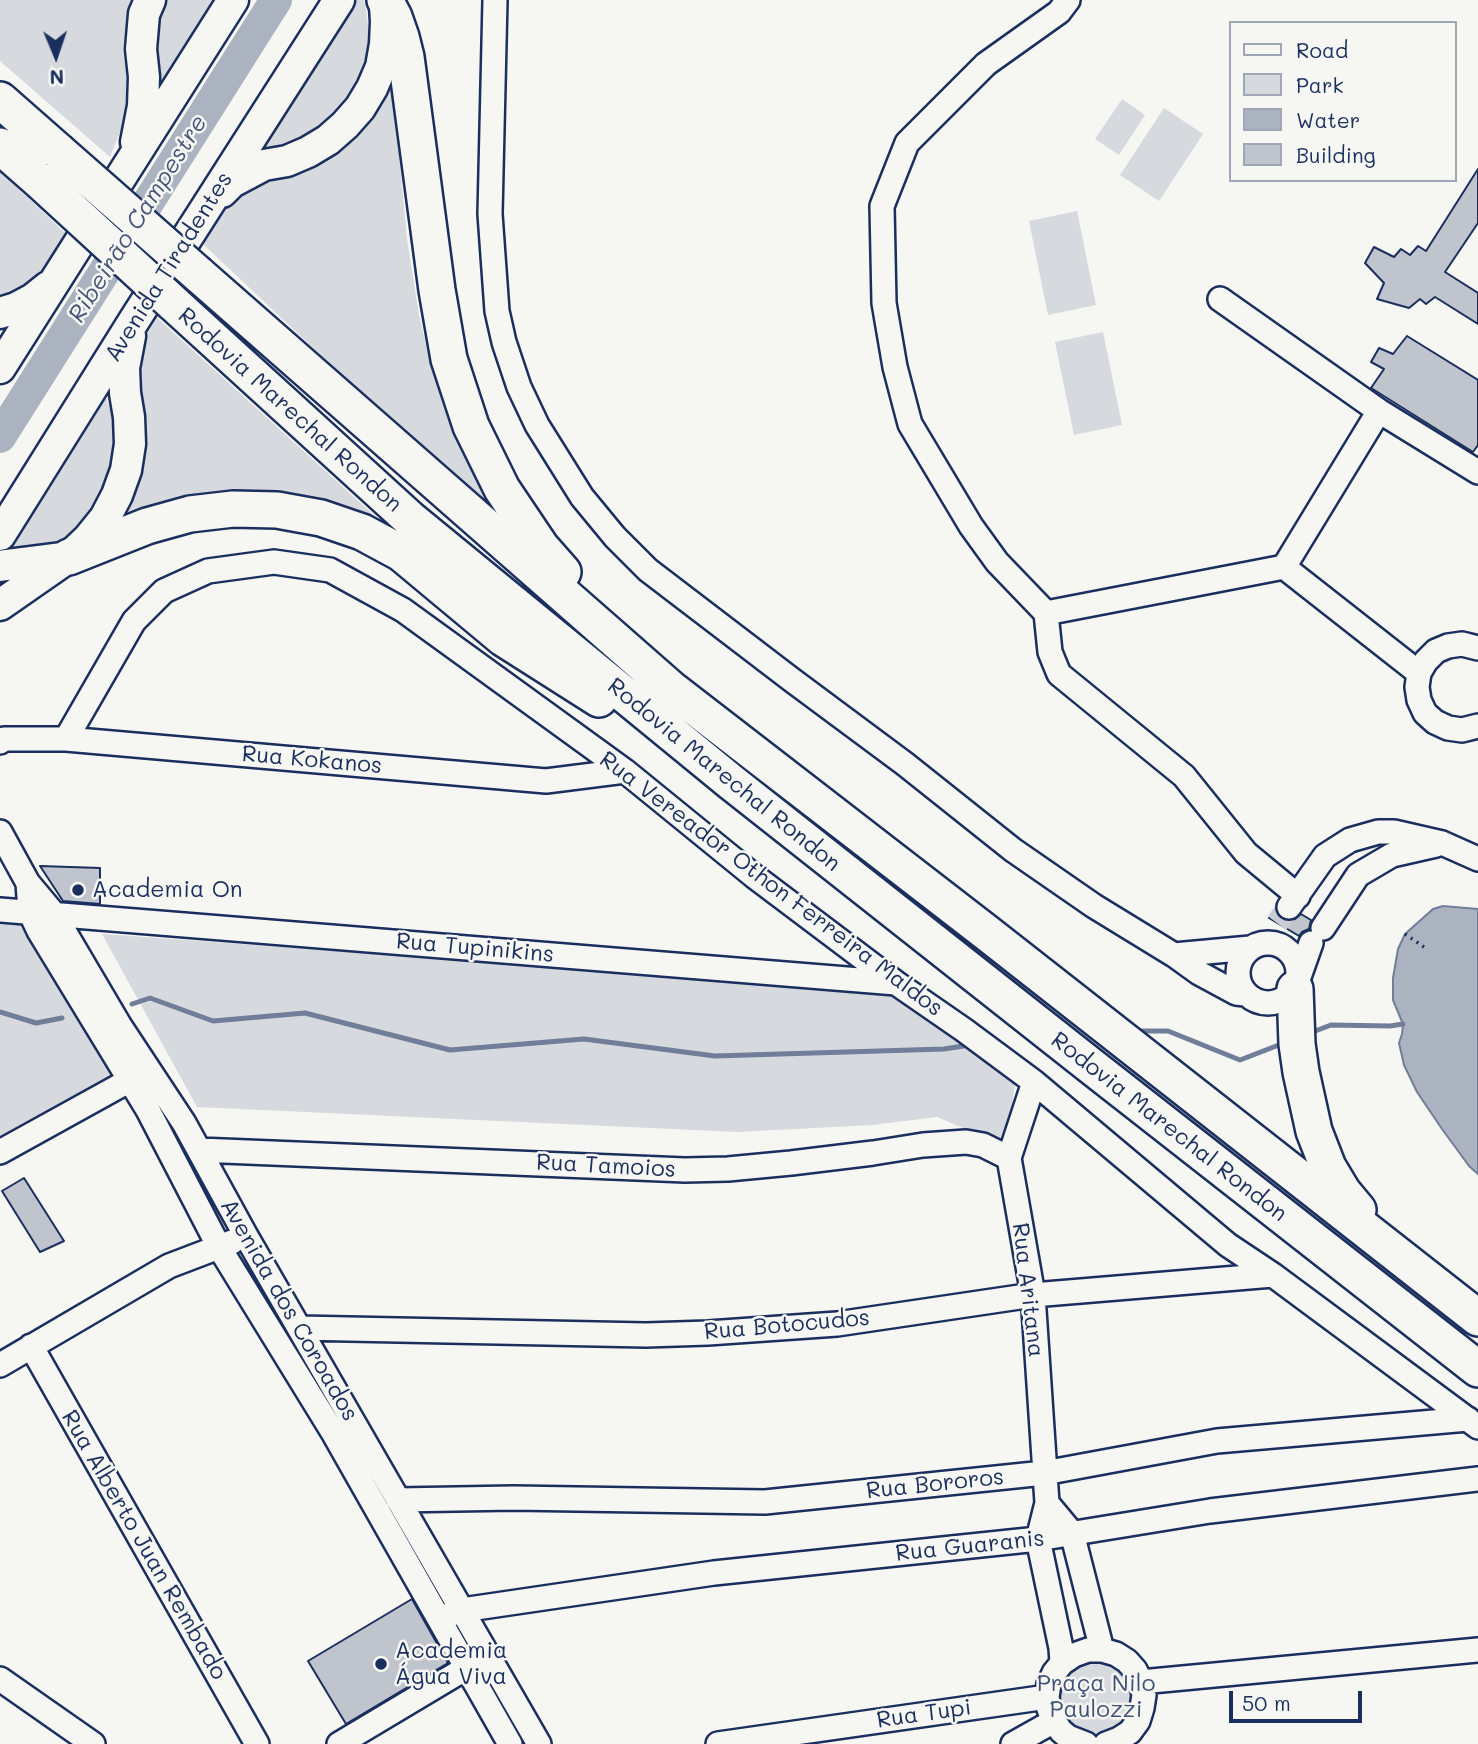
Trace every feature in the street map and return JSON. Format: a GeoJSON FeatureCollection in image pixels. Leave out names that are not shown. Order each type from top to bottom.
{"type":"FeatureCollection","features":[{"type":"Feature","properties":{"kind":"highway"},"geometry":{"type":"LineString","coordinates":[[384,0],[394,17],[406,57],[449,359],[471,426],[502,489],[541,547],[670,688]]}},
{"type":"Feature","properties":{"kind":"highway","name":"Rodovia Marechal Rondon"},"geometry":{"type":"LineString","coordinates":[[0,100],[670,688],[1478,1318]]}},
{"type":"Feature","properties":{"kind":"highway","name":"Rodovia Marechal Rondon"},"geometry":{"type":"LineString","coordinates":[[0,146],[410,519],[731,782],[1478,1369]]}},
{"type":"Feature","properties":{"kind":"highway"},"geometry":{"type":"LineString","coordinates":[[69,557],[147,526],[190,514],[233,509],[277,510],[321,518],[362,533],[401,553],[503,638],[731,782]]}},
{"type":"Feature","properties":{"kind":"highway"},"geometry":{"type":"LineString","coordinates":[[1297,983],[1297,1044],[1301,1072],[1314,1131],[1328,1167],[1358,1212],[1433,1283]]}},
{"type":"Feature","properties":{"kind":"main road"},"geometry":{"type":"LineString","coordinates":[[130,162],[139,135],[143,106],[141,49],[144,14],[150,0]]}},
{"type":"Feature","properties":{"kind":"main road"},"geometry":{"type":"LineString","coordinates":[[0,368],[233,0]]}},
{"type":"Feature","properties":{"kind":"main road","name":"Avenida Tiradentes"},"geometry":{"type":"LineString","coordinates":[[0,535],[339,0]]}},
{"type":"Feature","properties":{"kind":"main road"},"geometry":{"type":"LineString","coordinates":[[207,207],[232,182],[264,166],[308,152],[328,140],[360,108],[381,67],[386,22],[384,0]]}},
{"type":"Feature","properties":{"kind":"main road"},"geometry":{"type":"LineString","coordinates":[[0,313],[33,299],[60,274]]}},
{"type":"Feature","properties":{"kind":"main road"},"geometry":{"type":"LineString","coordinates":[[0,605],[69,557],[105,519],[117,495],[126,470],[130,444],[124,368],[135,319]]}},
{"type":"Feature","properties":{"kind":"main road"},"geometry":{"type":"LineString","coordinates":[[0,566],[69,557]]}},
{"type":"Feature","properties":{"kind":"street"},"geometry":{"type":"LineString","coordinates":[[495,0],[490,215],[496,311],[519,387],[537,425],[582,497],[615,537],[648,570],[905,764],[1013,850],[1199,973],[1236,993],[1245,994]]}},
{"type":"Feature","properties":{"kind":"street"},"geometry":{"type":"LineString","coordinates":[[1068,0],[1059,12],[986,64],[907,143],[882,206],[884,303],[895,367],[910,424],[971,526],[997,562],[1046,613],[1050,652],[1059,674],[1184,776],[1288,909]]}},
{"type":"Feature","properties":{"kind":"street"},"geometry":{"type":"LineString","coordinates":[[1220,299],[1379,411],[1478,472]]}},
{"type":"Feature","properties":{"kind":"street"},"geometry":{"type":"LineString","coordinates":[[1046,613],[1284,567],[1379,411]]}},
{"type":"Feature","properties":{"kind":"street","name":"Rua Vereador Othon Ferreira Maldos"},"geometry":{"type":"LineString","coordinates":[[66,738],[134,621],[164,591],[208,571],[274,562],[330,570],[403,610],[625,771],[754,876],[1034,1082],[1228,1245],[1273,1275],[1473,1423]]}},
{"type":"Feature","properties":{"kind":"street"},"geometry":{"type":"LineString","coordinates":[[1284,567],[1419,673]]}},
{"type":"Feature","properties":{"kind":"street"},"geometry":{"type":"LineString","coordinates":[[1478,648],[1462,644],[1448,646],[1436,652],[1426,661],[1419,673],[1417,687],[1425,713],[1435,722],[1462,730],[1478,726]]}},
{"type":"Feature","properties":{"kind":"street","name":"Rua Kokanos"},"geometry":{"type":"LineString","coordinates":[[0,742],[4,739],[66,738],[546,781],[625,771]]}},
{"type":"Feature","properties":{"kind":"street","name":"Avenida dos Coroados"},"geometry":{"type":"LineString","coordinates":[[0,832],[29,883],[54,914],[120,1026],[140,1075],[148,1110],[219,1247],[334,1434],[510,1744]]}},
{"type":"Feature","properties":{"kind":"street"},"geometry":{"type":"LineString","coordinates":[[1442,843],[1392,855],[1359,875],[1317,935],[1297,983],[1287,998],[1276,1003],[1264,1003],[1245,994],[1238,981],[1238,968],[1242,957],[1288,909],[1325,856],[1350,840],[1378,832],[1394,832],[1442,843],[1478,859]]}},
{"type":"Feature","properties":{"kind":"street","name":"Avenida dos Coroados"},"geometry":{"type":"LineString","coordinates":[[29,883],[30,912],[39,931],[140,1075],[184,1123],[246,1236],[540,1744]]}},
{"type":"Feature","properties":{"kind":"street","name":"Rua Tupinikins"},"geometry":{"type":"LineString","coordinates":[[0,910],[896,983]]}},
{"type":"Feature","properties":{"kind":"street"},"geometry":{"type":"LineString","coordinates":[[1174,955],[1273,942],[1293,954],[1298,965],[1297,983]]}},
{"type":"Feature","properties":{"kind":"street"},"geometry":{"type":"LineString","coordinates":[[0,1152],[140,1075]]}},
{"type":"Feature","properties":{"kind":"street","name":"Rua Aritana"},"geometry":{"type":"LineString","coordinates":[[1034,1082],[1009,1158],[1033,1295],[1047,1503],[1038,1539],[1062,1663]]}},
{"type":"Feature","properties":{"kind":"street","name":"Rua Tamoios"},"geometry":{"type":"LineString","coordinates":[[199,1150],[685,1170],[766,1166],[966,1142],[983,1145],[1009,1158]]}},
{"type":"Feature","properties":{"kind":"street"},"geometry":{"type":"LineString","coordinates":[[0,1365],[169,1266],[246,1236]]}},
{"type":"Feature","properties":{"kind":"street","name":"Rua Botocudos"},"geometry":{"type":"LineString","coordinates":[[299,1328],[646,1335],[708,1333],[836,1324],[1033,1295],[1273,1275]]}},
{"type":"Feature","properties":{"kind":"street","name":"Rua Alberto Juan Rembado"},"geometry":{"type":"LineString","coordinates":[[31,1346],[257,1744]]}},
{"type":"Feature","properties":{"kind":"street","name":"Rua Bororos"},"geometry":{"type":"LineString","coordinates":[[398,1500],[765,1502],[1044,1473],[1217,1441],[1473,1423]]}},
{"type":"Feature","properties":{"kind":"street","name":"Rua Guaranis"},"geometry":{"type":"LineString","coordinates":[[439,1619],[462,1610],[714,1573],[1038,1539],[1210,1511],[1478,1479]]}},
{"type":"Feature","properties":{"kind":"street"},"geometry":{"type":"LineString","coordinates":[[1047,1503],[1072,1533],[1102,1650]]}},
{"type":"Feature","properties":{"kind":"street"},"geometry":{"type":"LineString","coordinates":[[1083,1744],[1068,1737],[1054,1721],[1047,1697],[1049,1684],[1062,1663],[1074,1655],[1088,1650],[1102,1650],[1127,1661],[1141,1682],[1144,1695],[1142,1709],[1131,1738],[1106,1744]]}},
{"type":"Feature","properties":{"kind":"street"},"geometry":{"type":"LineString","coordinates":[[1141,1682],[1478,1650]]}},
{"type":"Feature","properties":{"kind":"street"},"geometry":{"type":"LineString","coordinates":[[339,1744],[488,1655]]}},
{"type":"Feature","properties":{"kind":"street"},"geometry":{"type":"LineString","coordinates":[[0,1679],[93,1744]]}},
{"type":"Feature","properties":{"kind":"street","name":"Rua Tupi"},"geometry":{"type":"LineString","coordinates":[[718,1744],[1047,1697]]}},
{"type":"Feature","properties":{"kind":"street"},"geometry":{"type":"LineString","coordinates":[[1013,1744],[1054,1721]]}},
{"type":"Feature","properties":{"kind":"path"},"geometry":{"type":"LineString","coordinates":[[1405,934],[1427,949]]}},
{"type":"Feature","properties":{"kind":"green space"},"geometry":{"type":"Polygon","coordinates":[[[0,0],[133,0],[123,49],[127,80],[125,111],[122,127],[110,157],[0,61],[0,0]]]}},
{"type":"Feature","properties":{"kind":"green space"},"geometry":{"type":"Polygon","coordinates":[[[160,0],[214,0],[156,94],[151,77],[160,0]]]}},
{"type":"Feature","properties":{"kind":"green space"},"geometry":{"type":"Polygon","coordinates":[[[357,0],[364,0],[370,42],[369,58],[359,90],[316,138],[255,157],[357,0]]]}},
{"type":"Feature","properties":{"kind":"green space"},"geometry":{"type":"Polygon","coordinates":[[[391,68],[407,239],[428,353],[469,462],[506,530],[204,245],[202,237],[220,213],[245,193],[310,168],[339,150],[391,68]]]}},
{"type":"Feature","properties":{"kind":"green space"},"geometry":{"type":"Polygon","coordinates":[[[1122,99],[1145,115],[1119,155],[1095,139],[1122,99]]]}},
{"type":"Feature","properties":{"kind":"green space"},"geometry":{"type":"Polygon","coordinates":[[[1164,108],[1203,134],[1159,201],[1120,175],[1164,108]]]}},
{"type":"Feature","properties":{"kind":"green space"},"geometry":{"type":"Polygon","coordinates":[[[0,171],[66,234],[41,273],[30,284],[0,302],[0,171]]]}},
{"type":"Feature","properties":{"kind":"green space"},"geometry":{"type":"Polygon","coordinates":[[[1077,211],[1096,305],[1048,315],[1029,221],[1077,211]]]}},
{"type":"Feature","properties":{"kind":"green space"},"geometry":{"type":"Polygon","coordinates":[[[152,313],[410,548],[387,533],[120,518],[139,426],[139,342],[152,313]]]}},
{"type":"Feature","properties":{"kind":"green space"},"geometry":{"type":"Polygon","coordinates":[[[1103,332],[1122,425],[1074,435],[1055,342],[1103,332]]]}},
{"type":"Feature","properties":{"kind":"green space"},"geometry":{"type":"Polygon","coordinates":[[[104,393],[116,424],[118,441],[110,489],[81,528],[67,538],[53,545],[4,554],[104,393]]]}},
{"type":"Feature","properties":{"kind":"green space"},"geometry":{"type":"Polygon","coordinates":[[[0,918],[21,919],[117,1082],[0,1148],[0,918]]]}},
{"type":"Feature","properties":{"kind":"green space"},"geometry":{"type":"Polygon","coordinates":[[[102,934],[895,991],[1017,1070],[1006,1146],[937,1117],[872,1125],[737,1132],[197,1107],[102,934]]]}},
{"type":"Feature","properties":{"kind":"green space","name":"Praça Nilo Paulozzi"},"geometry":{"type":"Polygon","coordinates":[[[1096,1655],[1132,1675],[1134,1715],[1102,1739],[1088,1739],[1064,1725],[1055,1687],[1061,1674],[1096,1655]]]}},
{"type":"Feature","properties":{"kind":"water"},"geometry":{"type":"Polygon","coordinates":[[[1443,906],[1478,909],[1478,1174],[1469,1166],[1417,1092],[1404,1065],[1399,1043],[1403,1024],[1393,1000],[1393,978],[1398,949],[1405,934],[1433,909],[1443,906]]]}},
{"type":"Feature","properties":{"kind":"building"},"geometry":{"type":"Polygon","coordinates":[[[1478,169],[1478,223],[1445,272],[1478,293],[1478,324],[1435,297],[1426,304],[1420,299],[1409,308],[1377,299],[1384,283],[1365,263],[1374,247],[1394,257],[1401,249],[1410,255],[1418,246],[1426,251],[1478,169]]]}},
{"type":"Feature","properties":{"kind":"building"},"geometry":{"type":"Polygon","coordinates":[[[1407,336],[1478,380],[1478,445],[1473,452],[1371,388],[1384,369],[1371,362],[1379,348],[1393,354],[1407,336]]]}},
{"type":"Feature","properties":{"kind":"building","name":"Academia On"},"geometry":{"type":"Polygon","coordinates":[[[40,866],[100,868],[100,904],[63,901],[40,866]]]}},
{"type":"Feature","properties":{"kind":"building"},"geometry":{"type":"Polygon","coordinates":[[[1276,911],[1280,918],[1287,921],[1301,914],[1311,920],[1309,929],[1299,936],[1269,918],[1276,911]]]}},
{"type":"Feature","properties":{"kind":"building"},"geometry":{"type":"Polygon","coordinates":[[[24,1178],[64,1241],[40,1252],[2,1191],[24,1178]]]}},
{"type":"Feature","properties":{"kind":"building","name":"Academia Água Viva"},"geometry":{"type":"Polygon","coordinates":[[[412,1599],[448,1663],[346,1724],[308,1661],[412,1599]]]}},
{"type":"Feature","properties":{"kind":"waterway","name":"Ribeirão Campestre"},"geometry":{"type":"LineString","coordinates":[[0,437],[276,0]]}},
{"type":"Feature","properties":{"kind":"waterway"},"geometry":{"type":"LineString","coordinates":[[132,1004],[150,998],[213,1021],[305,1013],[450,1050],[584,1039],[715,1056],[944,1049],[970,1045]]}},
{"type":"Feature","properties":{"kind":"waterway"},"geometry":{"type":"LineString","coordinates":[[0,1012],[36,1023],[62,1018]]}},
{"type":"Feature","properties":{"kind":"waterway"},"geometry":{"type":"LineString","coordinates":[[1310,1033],[1331,1025],[1403,1024]]}},
{"type":"Feature","properties":{"kind":"waterway"},"geometry":{"type":"LineString","coordinates":[[1135,1031],[1168,1031],[1240,1060],[1284,1043]]}},
{"type":"Feature","properties":{"kind":"tunnel"},"geometry":{"type":"LineString","coordinates":[[1277,923],[1289,907]]}},
{"type":"Feature","properties":{"kind":"place","name":"Academia On"},"geometry":{"type":"Point","coordinates":[78,890]}},
{"type":"Feature","properties":{"kind":"place","name":"Academia Água Viva"},"geometry":{"type":"Point","coordinates":[381,1664]}}]}
